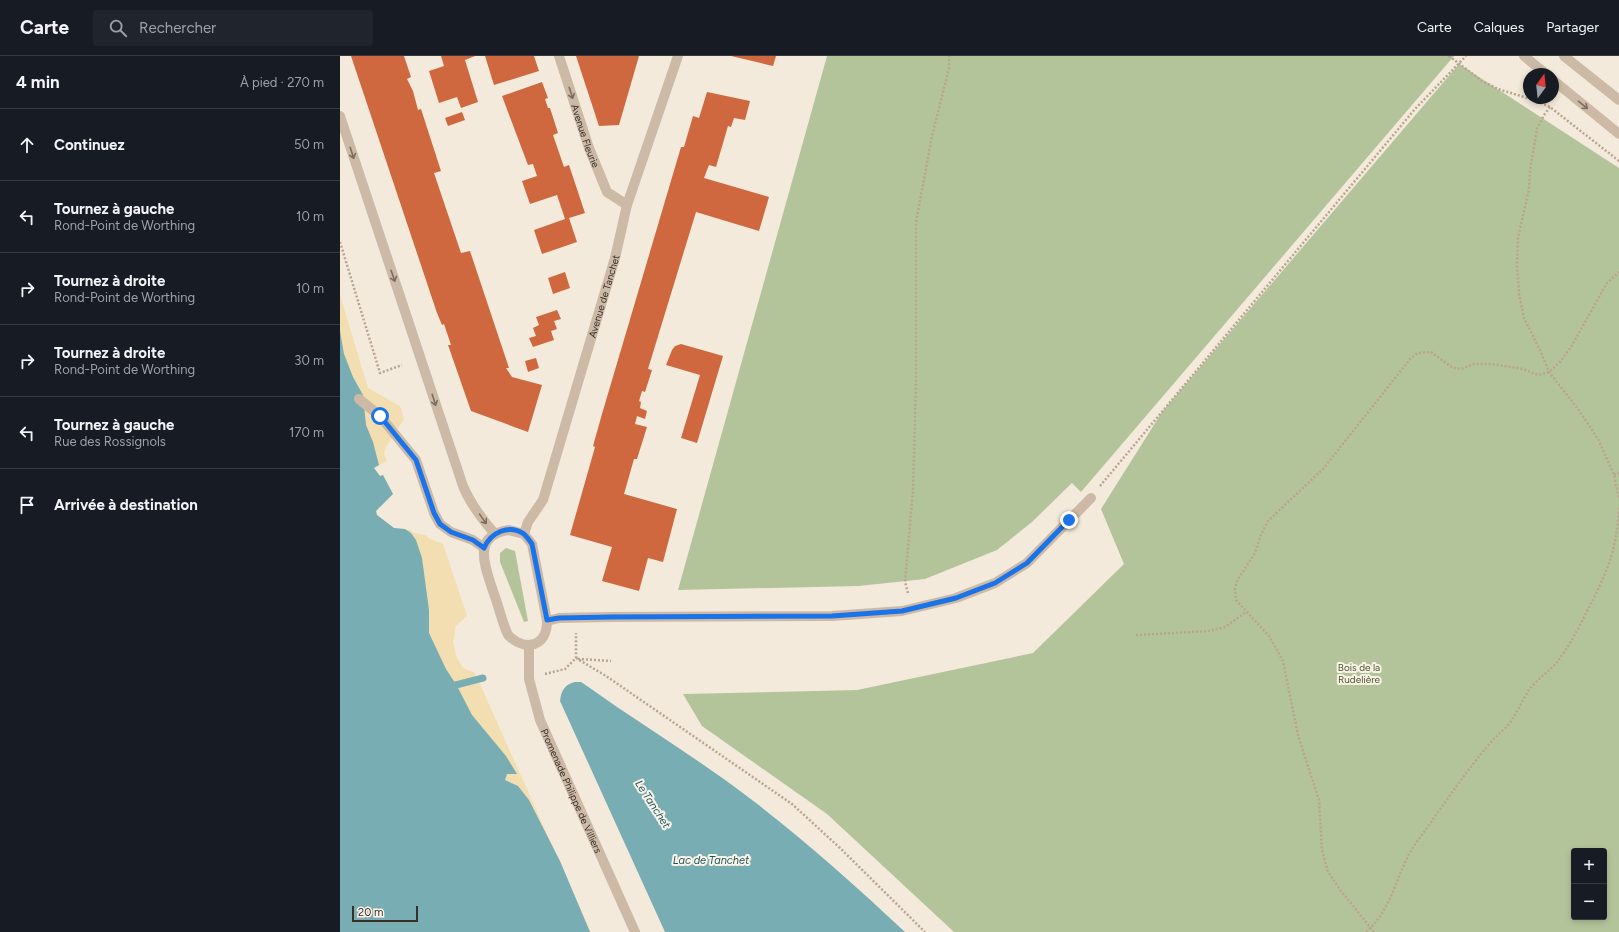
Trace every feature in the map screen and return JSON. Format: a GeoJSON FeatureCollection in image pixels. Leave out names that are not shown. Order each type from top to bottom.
{"type":"FeatureCollection","features":[{"type":"Feature","properties":{"kind":"street","name":"Avenue Fleurie"},"geometry":{"type":"LineString","coordinates":[[559,56],[589,148],[607,192],[627,205]]}},
{"type":"Feature","properties":{"kind":"street","name":"Avenue de Tanchet"},"geometry":{"type":"LineString","coordinates":[[524,534],[528,522],[543,500],[614,258],[627,205],[678,56]]}},
{"type":"Feature","properties":{"kind":"street"},"geometry":{"type":"LineString","coordinates":[[1524,56],[1539,68]]}},
{"type":"Feature","properties":{"kind":"street"},"geometry":{"type":"LineString","coordinates":[[1564,56],[1619,100]]}},
{"type":"Feature","properties":{"kind":"street"},"geometry":{"type":"LineString","coordinates":[[1559,85],[1619,134]]}},
{"type":"Feature","properties":{"kind":"street"},"geometry":{"type":"LineString","coordinates":[[340,116],[464,490],[484,522],[494,534]]}},
{"type":"Feature","properties":{"kind":"street"},"geometry":{"type":"LineString","coordinates":[[359,399],[380,416],[416,460],[434,513],[440,524],[451,532],[473,540],[484,548]]}},
{"type":"Feature","properties":{"kind":"street"},"geometry":{"type":"LineString","coordinates":[[547,620],[559,618],[832,616],[912,609],[956,598],[995,583],[1027,563],[1091,498]]}},
{"type":"Feature","properties":{"kind":"street"},"geometry":{"type":"LineString","coordinates":[[509,530],[524,534],[532,544],[547,620],[547,630],[544,637],[535,644],[529,645],[512,639],[506,630],[483,556],[484,548],[488,540],[494,534],[509,530]]}},
{"type":"Feature","properties":{"kind":"street","name":"Promenade Philippe de Villiers"},"geometry":{"type":"LineString","coordinates":[[529,645],[529,679],[540,720],[634,932]]}},
{"type":"Feature","properties":{"kind":"path"},"geometry":{"type":"LineString","coordinates":[[912,609],[905,582],[913,490],[916,390],[916,222],[932,136],[948,68],[949,56]]}},
{"type":"Feature","properties":{"kind":"path"},"geometry":{"type":"LineString","coordinates":[[1449,56],[1482,81],[1498,89],[1534,100],[1550,107],[1619,161]]}},
{"type":"Feature","properties":{"kind":"path"},"geometry":{"type":"LineString","coordinates":[[1091,498],[1400,127],[1466,56]]}},
{"type":"Feature","properties":{"kind":"path"},"geometry":{"type":"LineString","coordinates":[[1550,107],[1537,129],[1532,153],[1529,189],[1518,238],[1517,266],[1519,294],[1524,318],[1540,350],[1548,372],[1578,409],[1598,439],[1614,475],[1619,498]]}},
{"type":"Feature","properties":{"kind":"path"},"geometry":{"type":"LineString","coordinates":[[340,242],[380,373],[402,365]]}},
{"type":"Feature","properties":{"kind":"path"},"geometry":{"type":"LineString","coordinates":[[1374,932],[1341,891],[1328,872],[1322,850],[1319,800],[1298,735],[1283,661],[1269,636],[1236,600],[1235,588],[1238,579],[1255,553],[1260,537],[1268,521],[1323,469],[1411,358],[1418,353],[1431,352],[1453,368],[1462,369],[1474,364],[1492,364],[1523,370],[1538,375],[1548,372],[1560,362],[1590,316],[1607,283],[1619,272]]}},
{"type":"Feature","properties":{"kind":"path"},"geometry":{"type":"LineString","coordinates":[[1614,475],[1619,473]]}},
{"type":"Feature","properties":{"kind":"path"},"geometry":{"type":"LineString","coordinates":[[1366,932],[1385,911],[1415,844],[1484,752],[1508,725],[1519,710],[1528,691],[1540,677],[1556,663],[1576,632],[1601,586],[1610,563],[1616,536],[1619,508]]}},
{"type":"Feature","properties":{"kind":"path"},"geometry":{"type":"LineString","coordinates":[[1616,536],[1619,539]]}},
{"type":"Feature","properties":{"kind":"path"},"geometry":{"type":"LineString","coordinates":[[1136,635],[1209,631],[1225,627],[1246,612]]}},
{"type":"Feature","properties":{"kind":"path"},"geometry":{"type":"LineString","coordinates":[[543,675],[565,669],[576,658],[576,628]]}},
{"type":"Feature","properties":{"kind":"path"},"geometry":{"type":"LineString","coordinates":[[576,658],[611,661]]}},
{"type":"Feature","properties":{"kind":"path"},"geometry":{"type":"LineString","coordinates":[[576,658],[606,676],[792,804],[840,848],[925,932]]}},
{"type":"Feature","properties":{"kind":"green space"},"geometry":{"type":"Polygon","coordinates":[[[827,56],[1454,56],[1081,492],[1072,483],[1032,522],[997,550],[925,579],[859,586],[678,590],[827,56]]]}},
{"type":"Feature","properties":{"kind":"green space","name":"Bois de la Rudelière"},"geometry":{"type":"Polygon","coordinates":[[[1459,64],[1619,168],[1619,932],[954,932],[827,814],[702,726],[683,694],[857,690],[1033,653],[1124,564],[1101,509],[1162,412],[1459,64]]]}},
{"type":"Feature","properties":{"kind":"green space"},"geometry":{"type":"Polygon","coordinates":[[[506,548],[515,551],[528,621],[524,622],[500,562],[500,553],[506,548]]]}},
{"type":"Feature","properties":{"kind":"sand"},"geometry":{"type":"Polygon","coordinates":[[[340,295],[368,388],[400,406],[404,419],[386,447],[384,454],[387,461],[374,468],[380,476],[383,475],[393,494],[376,511],[377,515],[394,528],[411,530],[413,533],[427,535],[428,538],[443,544],[467,616],[456,626],[453,642],[457,658],[463,668],[475,673],[591,932],[548,932],[340,493],[340,295]]]}},
{"type":"Feature","properties":{"kind":"water"},"geometry":{"type":"Polygon","coordinates":[[[340,331],[344,354],[353,377],[363,395],[366,425],[373,442],[379,465],[374,468],[380,476],[383,475],[393,494],[376,511],[377,515],[394,528],[405,529],[411,533],[416,540],[422,558],[429,610],[429,633],[446,669],[457,686],[472,715],[506,756],[517,774],[507,774],[505,780],[518,786],[529,800],[560,861],[590,932],[340,932],[340,331]]]}},
{"type":"Feature","properties":{"kind":"water","name":"Lac de Tanchet"},"geometry":{"type":"Polygon","coordinates":[[[575,682],[581,682],[587,686],[715,773],[756,803],[869,898],[905,932],[665,932],[560,701],[564,688],[575,682]]]}},
{"type":"Feature","properties":{"kind":"building"},"geometry":{"type":"Polygon","coordinates":[[[351,56],[404,56],[411,77],[407,79],[413,91],[418,110],[421,109],[441,171],[434,173],[461,253],[470,251],[509,368],[506,368],[512,377],[542,385],[528,432],[471,411],[448,345],[451,345],[444,324],[442,325],[437,313],[351,56]]]}},
{"type":"Feature","properties":{"kind":"building"},"geometry":{"type":"Polygon","coordinates":[[[441,56],[475,56],[465,60],[478,102],[461,108],[457,97],[439,103],[429,71],[444,66],[441,56]]]}},
{"type":"Feature","properties":{"kind":"building"},"geometry":{"type":"Polygon","coordinates":[[[485,56],[534,56],[539,71],[494,85],[485,56]]]}},
{"type":"Feature","properties":{"kind":"building"},"geometry":{"type":"Polygon","coordinates":[[[576,56],[639,56],[619,125],[599,126],[576,56]]]}},
{"type":"Feature","properties":{"kind":"building"},"geometry":{"type":"Polygon","coordinates":[[[731,56],[776,56],[773,66],[731,56]]]}},
{"type":"Feature","properties":{"kind":"building"},"geometry":{"type":"Polygon","coordinates":[[[542,82],[548,98],[545,99],[548,108],[550,108],[558,133],[553,135],[564,167],[569,165],[585,213],[569,218],[577,242],[542,254],[534,230],[565,219],[557,195],[530,204],[522,181],[537,176],[533,164],[528,165],[502,96],[542,82]]]}},
{"type":"Feature","properties":{"kind":"building"},"geometry":{"type":"Polygon","coordinates":[[[707,92],[750,101],[745,120],[734,118],[731,127],[728,126],[716,167],[709,165],[704,178],[769,197],[759,231],[696,212],[648,369],[652,370],[645,392],[642,391],[639,401],[641,402],[640,408],[647,411],[645,419],[637,416],[635,424],[647,427],[637,459],[634,459],[624,494],[677,509],[663,562],[648,558],[639,591],[602,581],[612,547],[570,535],[595,447],[593,446],[602,414],[681,147],[684,147],[693,116],[699,118],[707,92]]]}},
{"type":"Feature","properties":{"kind":"building"},"geometry":{"type":"Polygon","coordinates":[[[462,112],[465,120],[448,126],[445,118],[462,112]]]}},
{"type":"Feature","properties":{"kind":"building"},"geometry":{"type":"Polygon","coordinates":[[[565,272],[570,288],[553,294],[548,278],[565,272]]]}},
{"type":"Feature","properties":{"kind":"building"},"geometry":{"type":"Polygon","coordinates":[[[557,310],[561,319],[554,321],[557,329],[551,331],[554,340],[533,347],[529,338],[536,336],[533,328],[539,325],[536,317],[557,310]]]}},
{"type":"Feature","properties":{"kind":"building"},"geometry":{"type":"Polygon","coordinates":[[[681,344],[723,356],[697,443],[681,438],[700,375],[666,365],[672,350],[675,346],[681,344]]]}},
{"type":"Feature","properties":{"kind":"building"},"geometry":{"type":"Polygon","coordinates":[[[536,358],[539,368],[528,372],[525,361],[536,358]]]}},
{"type":"Feature","properties":{"kind":"waterway","name":"Le Tanchet"},"geometry":{"type":"LineString","coordinates":[[448,687],[483,678]]}},
{"type":"Feature","properties":{"kind":"route"},"geometry":{"type":"LineString","coordinates":[[380,416],[416,460],[434,513],[440,524],[451,532],[473,540],[484,548],[488,540],[494,534],[499,532],[509,530],[524,534],[532,544],[547,620],[559,618],[611,617],[832,616],[902,611],[956,598],[995,583],[1027,563],[1069,520]]}}]}
